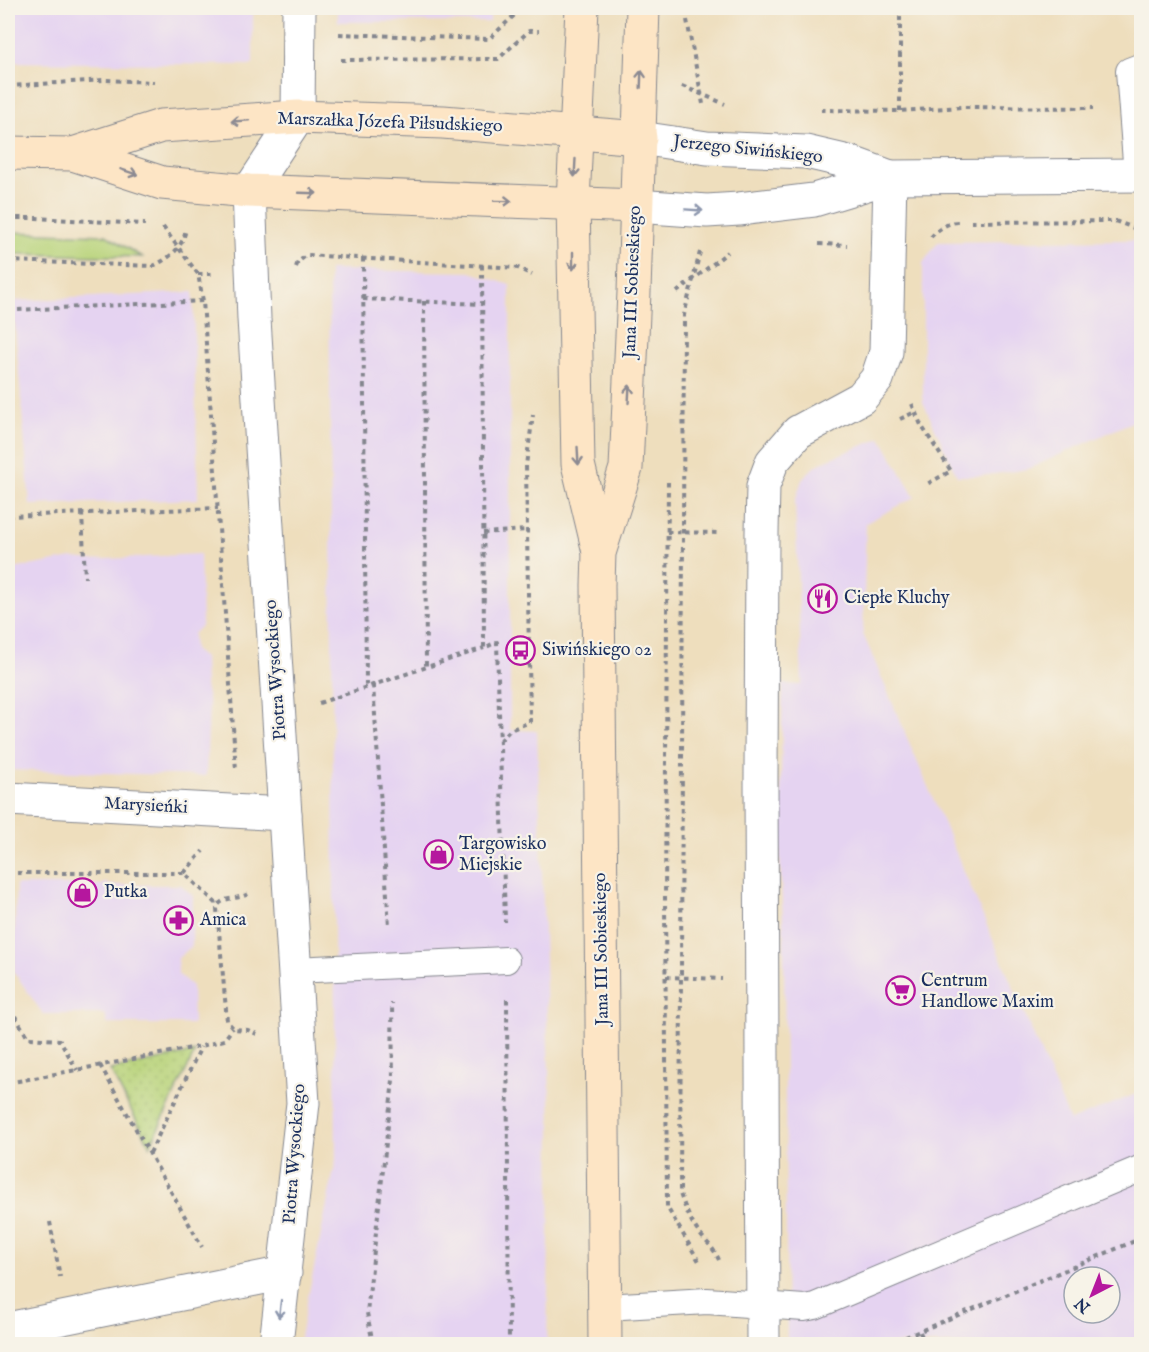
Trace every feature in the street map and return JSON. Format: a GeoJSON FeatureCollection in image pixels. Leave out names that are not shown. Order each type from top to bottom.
{"type":"FeatureCollection","features":[{"type":"Feature","properties":{"kind":"street","name":"Jana III Sobieskiego"},"geometry":{"type":"LineString","coordinates":[[581,19],[573,202],[578,464],[599,553],[605,1344]]}},
{"type":"Feature","properties":{"kind":"street","name":"Jana III Sobieskiego"},"geometry":{"type":"LineString","coordinates":[[599,553],[626,468],[643,19]]}},
{"type":"Feature","properties":{"kind":"street"},"geometry":{"type":"LineString","coordinates":[[249,191],[298,117],[299,33]]}},
{"type":"Feature","properties":{"kind":"street","name":"Marszałka Józefa Piłsudskiego"},"geometry":{"type":"LineString","coordinates":[[73,154],[161,126],[298,117],[442,122],[639,138]]}},
{"type":"Feature","properties":{"kind":"street","name":"Jerzego Siwińskiego"},"geometry":{"type":"LineString","coordinates":[[639,138],[707,148],[806,152],[849,162],[890,177]]}},
{"type":"Feature","properties":{"kind":"street","name":"Marszałka Józefa Piłsudskiego"},"geometry":{"type":"LineString","coordinates":[[8,153],[73,154],[162,183],[249,191],[636,206]]}},
{"type":"Feature","properties":{"kind":"street","name":"Jerzego Siwińskiego"},"geometry":{"type":"LineString","coordinates":[[636,206],[707,211],[814,200],[890,177],[1139,175]]}},
{"type":"Feature","properties":{"kind":"street"},"geometry":{"type":"LineString","coordinates":[[763,1344],[761,778],[763,486],[772,462],[798,432],[861,398],[878,379],[886,352],[890,177]]}},
{"type":"Feature","properties":{"kind":"street","name":"Piotra Wysockiego"},"geometry":{"type":"LineString","coordinates":[[249,191],[254,319],[303,1103],[276,1344]]}},
{"type":"Feature","properties":{"kind":"street","name":"Marysieńki"},"geometry":{"type":"LineString","coordinates":[[8,799],[285,814]]}},
{"type":"Feature","properties":{"kind":"street"},"geometry":{"type":"LineString","coordinates":[[8,1329],[285,1273]]}},
{"type":"Feature","properties":{"kind":"lane"},"geometry":{"type":"LineString","coordinates":[[1139,175],[1129,71],[1142,66]]}},
{"type":"Feature","properties":{"kind":"lane"},"geometry":{"type":"LineString","coordinates":[[294,970],[506,960]]}},
{"type":"Feature","properties":{"kind":"lane"},"geometry":{"type":"LineString","coordinates":[[605,1306],[723,1302],[804,1308],[829,1302],[1142,1168]]}},
{"type":"Feature","properties":{"kind":"path"},"geometry":{"type":"LineString","coordinates":[[299,33],[489,39],[522,8]]}},
{"type":"Feature","properties":{"kind":"path"},"geometry":{"type":"LineString","coordinates":[[900,8],[900,111]]}},
{"type":"Feature","properties":{"kind":"path"},"geometry":{"type":"LineString","coordinates":[[299,33],[498,59],[529,31],[581,19]]}},
{"type":"Feature","properties":{"kind":"path"},"geometry":{"type":"LineString","coordinates":[[643,19],[690,30]]}},
{"type":"Feature","properties":{"kind":"path"},"geometry":{"type":"LineString","coordinates":[[687,19],[702,95],[707,148]]}},
{"type":"Feature","properties":{"kind":"path"},"geometry":{"type":"LineString","coordinates":[[8,86],[104,80],[160,82]]}},
{"type":"Feature","properties":{"kind":"path"},"geometry":{"type":"LineString","coordinates":[[685,87],[727,105]]}},
{"type":"Feature","properties":{"kind":"path"},"geometry":{"type":"LineString","coordinates":[[817,110],[900,111],[962,107],[1132,108]]}},
{"type":"Feature","properties":{"kind":"path"},"geometry":{"type":"LineString","coordinates":[[707,211],[704,237],[684,315],[680,1194],[691,1219],[699,1233],[715,1251],[724,1271],[723,1302]]}},
{"type":"Feature","properties":{"kind":"path"},"geometry":{"type":"LineString","coordinates":[[8,218],[151,224]]}},
{"type":"Feature","properties":{"kind":"path"},"geometry":{"type":"LineString","coordinates":[[925,243],[936,231],[953,222],[1115,221],[1142,231]]}},
{"type":"Feature","properties":{"kind":"path"},"geometry":{"type":"LineString","coordinates":[[162,225],[198,274],[203,301],[237,761],[233,777]]}},
{"type":"Feature","properties":{"kind":"path"},"geometry":{"type":"LineString","coordinates":[[8,261],[153,266],[167,260],[178,249]]}},
{"type":"Feature","properties":{"kind":"path"},"geometry":{"type":"LineString","coordinates":[[676,293],[732,249]]}},
{"type":"Feature","properties":{"kind":"path"},"geometry":{"type":"LineString","coordinates":[[294,272],[298,262],[307,255],[518,268],[534,277]]}},
{"type":"Feature","properties":{"kind":"path"},"geometry":{"type":"LineString","coordinates":[[363,258],[366,687]]}},
{"type":"Feature","properties":{"kind":"path"},"geometry":{"type":"LineString","coordinates":[[482,265],[484,648]]}},
{"type":"Feature","properties":{"kind":"path"},"geometry":{"type":"LineString","coordinates":[[363,299],[482,304]]}},
{"type":"Feature","properties":{"kind":"path"},"geometry":{"type":"LineString","coordinates":[[18,310],[203,301]]}},
{"type":"Feature","properties":{"kind":"path"},"geometry":{"type":"LineString","coordinates":[[424,301],[426,667]]}},
{"type":"Feature","properties":{"kind":"path"},"geometry":{"type":"LineString","coordinates":[[500,741],[510,730],[530,722],[526,465],[534,410]]}},
{"type":"Feature","properties":{"kind":"path"},"geometry":{"type":"LineString","coordinates":[[892,423],[915,412]]}},
{"type":"Feature","properties":{"kind":"path"},"geometry":{"type":"LineString","coordinates":[[668,473],[667,1207],[702,1266]]}},
{"type":"Feature","properties":{"kind":"path"},"geometry":{"type":"LineString","coordinates":[[8,516],[218,508]]}},
{"type":"Feature","properties":{"kind":"path"},"geometry":{"type":"LineString","coordinates":[[82,513],[85,578]]}},
{"type":"Feature","properties":{"kind":"path"},"geometry":{"type":"LineString","coordinates":[[483,533],[526,530]]}},
{"type":"Feature","properties":{"kind":"path"},"geometry":{"type":"LineString","coordinates":[[667,532],[727,533]]}},
{"type":"Feature","properties":{"kind":"path"},"geometry":{"type":"LineString","coordinates":[[232,703],[316,704],[497,642],[506,960],[509,1344]]}},
{"type":"Feature","properties":{"kind":"path"},"geometry":{"type":"LineString","coordinates":[[373,1344],[367,1313],[393,1080],[392,965],[374,685]]}},
{"type":"Feature","properties":{"kind":"path"},"geometry":{"type":"LineString","coordinates":[[184,873],[204,850]]}},
{"type":"Feature","properties":{"kind":"path"},"geometry":{"type":"LineString","coordinates":[[8,873],[184,873],[218,905],[227,1021],[233,1028],[248,1030],[261,1037]]}},
{"type":"Feature","properties":{"kind":"path"},"geometry":{"type":"LineString","coordinates":[[218,905],[224,900],[242,897],[250,891]]}},
{"type":"Feature","properties":{"kind":"path"},"geometry":{"type":"LineString","coordinates":[[666,977],[709,979]]}},
{"type":"Feature","properties":{"kind":"path"},"geometry":{"type":"LineString","coordinates":[[15,1016],[28,1038],[60,1040],[77,1070]]}},
{"type":"Feature","properties":{"kind":"path"},"geometry":{"type":"LineString","coordinates":[[8,1083],[202,1046],[224,1040],[233,1028]]}},
{"type":"Feature","properties":{"kind":"path"},"geometry":{"type":"LineString","coordinates":[[149,1154],[202,1046]]}},
{"type":"Feature","properties":{"kind":"path"},"geometry":{"type":"LineString","coordinates":[[100,1065],[204,1251]]}},
{"type":"Feature","properties":{"kind":"path"},"geometry":{"type":"LineString","coordinates":[[50,1221],[62,1287]]}},
{"type":"Feature","properties":{"kind":"path"},"geometry":{"type":"LineString","coordinates":[[889,1344],[1142,1238]]}},
{"type":"Feature","properties":{"kind":"path"},"geometry":{"type":"LineString","coordinates":[[920,1332],[925,1344]]}},
{"type":"Feature","properties":{"kind":"shaded area"},"geometry":{"type":"Polygon","coordinates":[[[8,8],[253,8],[253,65],[8,62],[8,8]]]}},
{"type":"Feature","properties":{"kind":"shaded area"},"geometry":{"type":"Polygon","coordinates":[[[338,8],[490,8],[490,22],[338,22],[338,8]]]}},
{"type":"Feature","properties":{"kind":"shaded area"},"geometry":{"type":"Polygon","coordinates":[[[1141,221],[1141,418],[1028,469],[980,476],[957,476],[923,402],[923,263],[938,242],[1135,240],[1141,221]]]}},
{"type":"Feature","properties":{"kind":"shaded area","name":"Targowisko Miejskie"},"geometry":{"type":"Polygon","coordinates":[[[329,270],[470,272],[510,285],[510,730],[537,731],[551,1131],[547,1344],[317,1344],[299,1342],[336,1160],[329,270]]]}},
{"type":"Feature","properties":{"kind":"shaded area"},"geometry":{"type":"Polygon","coordinates":[[[193,292],[198,499],[30,505],[13,301],[193,292]]]}},
{"type":"Feature","properties":{"kind":"shaded area","name":"Centrum Handlowe Maxim"},"geometry":{"type":"Polygon","coordinates":[[[881,438],[915,497],[866,523],[863,634],[1070,1121],[1141,1092],[1141,1344],[787,1344],[784,941],[780,858],[783,684],[802,685],[795,501],[802,480],[813,468],[824,461],[881,438]]]}},
{"type":"Feature","properties":{"kind":"shaded area"},"geometry":{"type":"Polygon","coordinates":[[[200,554],[202,625],[193,634],[194,650],[204,658],[205,686],[209,705],[206,776],[8,770],[8,570],[72,558],[91,560],[200,554]]]}},
{"type":"Feature","properties":{"kind":"shaded area"},"geometry":{"type":"Polygon","coordinates":[[[104,883],[108,885],[181,885],[193,896],[192,946],[178,958],[178,974],[192,986],[193,1024],[107,1024],[105,1014],[43,1014],[14,972],[16,885],[103,885],[104,883]]]}},
{"type":"Feature","properties":{"kind":"green space"},"geometry":{"type":"Polygon","coordinates":[[[8,232],[106,235],[142,257],[16,254],[8,252],[8,232]]]}},
{"type":"Feature","properties":{"kind":"green space"},"geometry":{"type":"Polygon","coordinates":[[[195,1052],[150,1146],[110,1070],[195,1052]]]}},
{"type":"Feature","properties":{"kind":"place","name":"Ciepłe Kluchy"},"geometry":{"type":"Point","coordinates":[823,598]}},
{"type":"Feature","properties":{"kind":"place","name":"Siwińskiego 02"},"geometry":{"type":"Point","coordinates":[521,650]}},
{"type":"Feature","properties":{"kind":"place","name":"Targowisko Miejskie"},"geometry":{"type":"Point","coordinates":[438,854]}},
{"type":"Feature","properties":{"kind":"place","name":"Putka"},"geometry":{"type":"Point","coordinates":[83,892]}},
{"type":"Feature","properties":{"kind":"place","name":"Amica"},"geometry":{"type":"Point","coordinates":[179,920]}},
{"type":"Feature","properties":{"kind":"place","name":"Centrum Handlowe Maxim"},"geometry":{"type":"Point","coordinates":[900,991]}}]}
